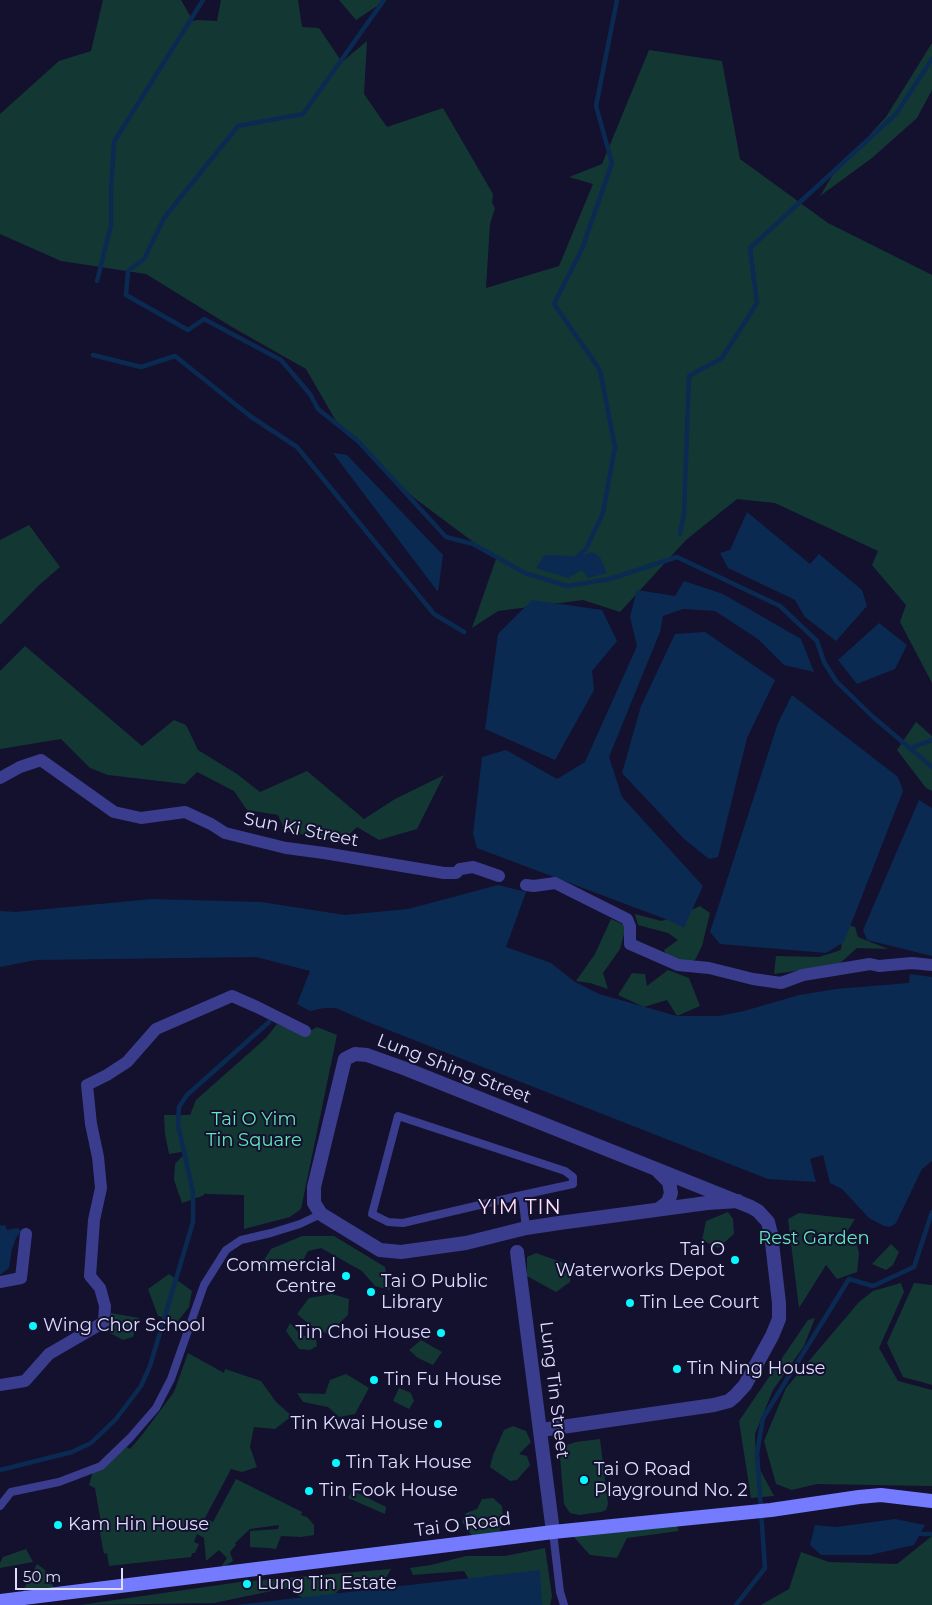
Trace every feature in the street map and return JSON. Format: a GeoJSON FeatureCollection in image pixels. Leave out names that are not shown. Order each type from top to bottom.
{"type":"FeatureCollection","features":[{"type":"Feature","properties":{"kind":"main road","name":"Tai O Road"},"geometry":{"type":"LineString","coordinates":[[0,1601],[553,1532],[771,1510],[859,1497],[882,1495],[932,1500]]}},
{"type":"Feature","properties":{"kind":"street","name":"Sun Ki Street"},"geometry":{"type":"LineString","coordinates":[[0,778],[20,767],[41,760],[114,812],[141,818],[185,812],[225,833],[286,848],[444,873],[456,873],[460,869],[473,867],[499,876]]}},
{"type":"Feature","properties":{"kind":"street"},"geometry":{"type":"LineString","coordinates":[[526,885],[534,886],[555,883],[627,918],[630,926],[630,944],[678,965],[709,968],[754,979],[781,983],[803,975],[870,964],[879,966],[912,963],[932,965]]}},
{"type":"Feature","properties":{"kind":"street"},"geometry":{"type":"LineString","coordinates":[[0,1385],[25,1381],[49,1354],[104,1322],[105,1306],[100,1288],[90,1276],[94,1220],[101,1188],[86,1085],[107,1075],[127,1062],[156,1029],[232,996],[305,1031]]}},
{"type":"Feature","properties":{"kind":"street","name":"Lung Shing Street"},"geometry":{"type":"LineString","coordinates":[[321,1214],[314,1203],[314,1187],[343,1063],[347,1057],[355,1054],[367,1055],[406,1069],[758,1211],[768,1222],[771,1234],[779,1311],[776,1328],[740,1391],[729,1400],[714,1405],[541,1430]]}},
{"type":"Feature","properties":{"kind":"street"},"geometry":{"type":"LineString","coordinates":[[654,1168],[666,1178],[671,1188],[670,1198],[664,1207],[659,1210]]}},
{"type":"Feature","properties":{"kind":"street"},"geometry":{"type":"LineString","coordinates":[[321,1214],[380,1250],[393,1252],[466,1243],[526,1228],[659,1210],[738,1202]]}},
{"type":"Feature","properties":{"kind":"street"},"geometry":{"type":"LineString","coordinates":[[0,1282],[20,1278],[26,1234]]}},
{"type":"Feature","properties":{"kind":"street","name":"Lung Tin Street"},"geometry":{"type":"LineString","coordinates":[[517,1252],[553,1532]]}},
{"type":"Feature","properties":{"kind":"lane"},"geometry":{"type":"LineString","coordinates":[[398,1116],[565,1171],[573,1177],[573,1184],[522,1196],[402,1223],[388,1222],[372,1214],[398,1116]]}},
{"type":"Feature","properties":{"kind":"lane"},"geometry":{"type":"LineString","coordinates":[[522,1196],[526,1228]]}},
{"type":"Feature","properties":{"kind":"lane"},"geometry":{"type":"LineString","coordinates":[[0,1506],[11,1492],[58,1482],[100,1466],[130,1438],[156,1408],[171,1378],[204,1285],[226,1250],[241,1240],[300,1224],[321,1214]]}},
{"type":"Feature","properties":{"kind":"lane"},"geometry":{"type":"LineString","coordinates":[[553,1532],[560,1592],[564,1605]]}},
{"type":"Feature","properties":{"kind":"green space"},"geometry":{"type":"Polygon","coordinates":[[[103,0],[181,0],[193,21],[217,21],[221,0],[298,0],[302,27],[319,28],[342,62],[367,41],[364,94],[387,127],[443,108],[493,194],[492,203],[495,208],[490,224],[486,288],[559,266],[593,184],[569,177],[602,164],[649,50],[722,61],[740,159],[828,223],[932,275],[932,683],[900,622],[906,605],[872,565],[878,551],[775,503],[737,499],[686,540],[620,612],[583,600],[498,611],[472,628],[496,559],[413,497],[368,454],[336,421],[306,369],[232,327],[146,274],[61,261],[0,234],[0,114],[59,61],[91,51],[103,0]]]}},
{"type":"Feature","properties":{"kind":"green space"},"geometry":{"type":"Polygon","coordinates":[[[339,0],[386,0],[356,20],[339,0]]]}},
{"type":"Feature","properties":{"kind":"green space"},"geometry":{"type":"Polygon","coordinates":[[[932,43],[932,90],[917,118],[872,158],[820,196],[832,176],[886,117],[932,43]]]}},
{"type":"Feature","properties":{"kind":"green space"},"geometry":{"type":"Polygon","coordinates":[[[29,525],[60,567],[38,586],[0,625],[0,540],[29,525]]]}},
{"type":"Feature","properties":{"kind":"green space"},"geometry":{"type":"Polygon","coordinates":[[[25,646],[142,746],[174,720],[186,725],[198,750],[237,774],[260,792],[307,771],[364,819],[395,799],[444,775],[417,829],[379,840],[357,827],[341,842],[285,831],[278,815],[247,810],[234,791],[197,772],[185,784],[108,775],[90,768],[61,739],[0,749],[0,671],[25,646]]]}},
{"type":"Feature","properties":{"kind":"green space"},"geometry":{"type":"Polygon","coordinates":[[[916,722],[932,736],[932,791],[926,788],[897,750],[916,722]]]}},
{"type":"Feature","properties":{"kind":"green space"},"geometry":{"type":"Polygon","coordinates":[[[700,906],[710,913],[702,946],[695,960],[673,968],[664,950],[678,940],[668,933],[638,925],[635,914],[661,921],[679,916],[700,906]]]}},
{"type":"Feature","properties":{"kind":"green space"},"geometry":{"type":"Polygon","coordinates":[[[611,919],[625,925],[620,949],[603,973],[608,989],[576,981],[595,954],[611,919]]]}},
{"type":"Feature","properties":{"kind":"green space"},"geometry":{"type":"Polygon","coordinates":[[[843,924],[855,927],[858,937],[888,949],[857,948],[838,965],[774,974],[776,956],[819,957],[841,950],[843,924]]]}},
{"type":"Feature","properties":{"kind":"green space"},"geometry":{"type":"Polygon","coordinates":[[[668,970],[689,978],[700,1006],[677,1016],[667,1000],[644,1007],[618,995],[632,973],[645,974],[647,986],[668,970]]]}},
{"type":"Feature","properties":{"kind":"green space","name":"Tai O Yim Tin Square"},"geometry":{"type":"Polygon","coordinates":[[[277,1024],[303,1035],[317,1027],[337,1035],[301,1209],[290,1217],[244,1229],[244,1195],[206,1193],[182,1203],[174,1180],[175,1164],[187,1151],[169,1154],[164,1115],[190,1115],[196,1100],[266,1038],[277,1024]]]}},
{"type":"Feature","properties":{"kind":"green space"},"geometry":{"type":"Polygon","coordinates":[[[728,1212],[733,1219],[734,1234],[718,1248],[702,1240],[706,1221],[728,1212]]]}},
{"type":"Feature","properties":{"kind":"green space","name":"Rest Garden"},"geometry":{"type":"Polygon","coordinates":[[[799,1213],[855,1219],[843,1238],[856,1242],[859,1253],[857,1272],[837,1279],[826,1265],[799,1308],[788,1219],[799,1213]]]}},
{"type":"Feature","properties":{"kind":"green space"},"geometry":{"type":"Polygon","coordinates":[[[302,1236],[334,1236],[385,1267],[390,1290],[375,1286],[362,1271],[321,1248],[308,1251],[300,1266],[277,1259],[269,1271],[260,1266],[271,1249],[302,1236]]]}},
{"type":"Feature","properties":{"kind":"green space"},"geometry":{"type":"Polygon","coordinates":[[[891,1244],[899,1252],[893,1265],[886,1270],[872,1264],[891,1244]]]}},
{"type":"Feature","properties":{"kind":"green space"},"geometry":{"type":"Polygon","coordinates":[[[536,1253],[572,1266],[570,1282],[556,1292],[527,1276],[527,1257],[536,1253]]]}},
{"type":"Feature","properties":{"kind":"green space"},"geometry":{"type":"Polygon","coordinates":[[[169,1274],[192,1291],[189,1307],[178,1321],[158,1316],[148,1289],[169,1274]]]}},
{"type":"Feature","properties":{"kind":"green space"},"geometry":{"type":"Polygon","coordinates":[[[901,1283],[904,1292],[879,1348],[898,1381],[932,1390],[932,1486],[817,1484],[792,1490],[776,1484],[764,1441],[786,1388],[859,1302],[873,1291],[901,1283]]]}},
{"type":"Feature","properties":{"kind":"green space"},"geometry":{"type":"Polygon","coordinates":[[[914,1283],[932,1285],[932,1385],[903,1377],[887,1343],[914,1283]]]}},
{"type":"Feature","properties":{"kind":"green space"},"geometry":{"type":"Polygon","coordinates":[[[332,1294],[349,1299],[348,1315],[328,1334],[310,1325],[297,1314],[309,1298],[332,1294]]]}},
{"type":"Feature","properties":{"kind":"green space"},"geometry":{"type":"Polygon","coordinates":[[[111,1313],[139,1318],[133,1337],[123,1340],[103,1329],[111,1313]]]}},
{"type":"Feature","properties":{"kind":"green space"},"geometry":{"type":"Polygon","coordinates":[[[815,1318],[804,1346],[773,1390],[755,1434],[756,1462],[774,1496],[751,1498],[739,1421],[808,1320],[815,1318]]]}},
{"type":"Feature","properties":{"kind":"green space"},"geometry":{"type":"Polygon","coordinates":[[[290,1323],[301,1335],[316,1339],[317,1346],[310,1350],[299,1349],[286,1331],[290,1323]]]}},
{"type":"Feature","properties":{"kind":"green space"},"geometry":{"type":"Polygon","coordinates":[[[421,1340],[442,1352],[433,1365],[418,1358],[409,1350],[421,1340]]]}},
{"type":"Feature","properties":{"kind":"green space"},"geometry":{"type":"Polygon","coordinates":[[[188,1353],[224,1373],[225,1369],[261,1381],[276,1402],[292,1416],[275,1429],[254,1427],[250,1447],[257,1467],[242,1472],[231,1469],[205,1518],[213,1522],[236,1479],[302,1512],[301,1515],[307,1517],[314,1525],[314,1535],[301,1537],[281,1536],[276,1549],[250,1547],[250,1531],[278,1529],[279,1525],[250,1529],[235,1543],[236,1545],[230,1552],[233,1561],[219,1570],[227,1558],[219,1550],[206,1561],[204,1538],[197,1534],[194,1542],[199,1544],[191,1557],[109,1566],[107,1553],[104,1554],[100,1533],[102,1529],[95,1488],[89,1485],[93,1471],[127,1447],[130,1449],[142,1435],[174,1392],[188,1353]]]}},
{"type":"Feature","properties":{"kind":"green space"},"geometry":{"type":"Polygon","coordinates":[[[346,1374],[369,1388],[355,1414],[339,1417],[328,1407],[303,1402],[297,1393],[325,1394],[330,1380],[346,1374]]]}},
{"type":"Feature","properties":{"kind":"green space"},"geometry":{"type":"Polygon","coordinates":[[[399,1388],[411,1393],[414,1401],[409,1409],[393,1401],[399,1388]]]}},
{"type":"Feature","properties":{"kind":"green space"},"geometry":{"type":"Polygon","coordinates":[[[513,1426],[526,1431],[531,1442],[519,1454],[527,1456],[530,1465],[517,1480],[510,1481],[490,1467],[504,1430],[513,1426]]]}},
{"type":"Feature","properties":{"kind":"green space","name":"Tai O Road Playground No. 2"},"geometry":{"type":"Polygon","coordinates":[[[600,1439],[608,1504],[606,1510],[579,1515],[570,1513],[564,1504],[560,1457],[562,1450],[567,1445],[576,1442],[600,1439]]]}},
{"type":"Feature","properties":{"kind":"green space"},"geometry":{"type":"Polygon","coordinates":[[[352,1490],[386,1507],[385,1514],[348,1498],[352,1490]]]}},
{"type":"Feature","properties":{"kind":"green space"},"geometry":{"type":"Polygon","coordinates":[[[493,1498],[502,1506],[503,1520],[498,1536],[473,1537],[462,1522],[466,1513],[477,1509],[482,1499],[493,1498]]]}},
{"type":"Feature","properties":{"kind":"green space"},"geometry":{"type":"Polygon","coordinates":[[[676,1524],[679,1531],[627,1538],[617,1558],[590,1555],[572,1535],[676,1524]]]}},
{"type":"Feature","properties":{"kind":"green space"},"geometry":{"type":"Polygon","coordinates":[[[932,1536],[932,1605],[761,1605],[789,1589],[801,1552],[829,1562],[897,1564],[932,1536]]]}},
{"type":"Feature","properties":{"kind":"green space"},"geometry":{"type":"Polygon","coordinates":[[[545,1548],[552,1596],[550,1605],[532,1605],[473,1586],[464,1571],[413,1575],[410,1568],[466,1556],[505,1556],[545,1548]]]}},
{"type":"Feature","properties":{"kind":"green space"},"geometry":{"type":"Polygon","coordinates":[[[26,1549],[33,1562],[0,1568],[3,1557],[26,1549]]]}},
{"type":"Feature","properties":{"kind":"green space"},"geometry":{"type":"Polygon","coordinates":[[[37,1564],[45,1570],[55,1590],[23,1591],[37,1564]]]}},
{"type":"Feature","properties":{"kind":"green space"},"geometry":{"type":"Polygon","coordinates":[[[391,1569],[384,1581],[340,1589],[325,1605],[314,1605],[286,1588],[214,1603],[80,1605],[240,1582],[391,1569]]]}},
{"type":"Feature","properties":{"kind":"water"},"geometry":{"type":"Polygon","coordinates":[[[333,453],[347,455],[443,555],[438,592],[333,453]]]}},
{"type":"Feature","properties":{"kind":"water"},"geometry":{"type":"Polygon","coordinates":[[[747,512],[810,564],[819,554],[862,590],[867,606],[836,641],[805,617],[795,600],[728,568],[720,553],[730,550],[747,512]]]}},
{"type":"Feature","properties":{"kind":"water"},"geometry":{"type":"Polygon","coordinates":[[[592,552],[600,557],[607,573],[588,578],[582,570],[568,578],[536,568],[544,555],[578,556],[592,552]]]}},
{"type":"Feature","properties":{"kind":"water"},"geometry":{"type":"Polygon","coordinates":[[[684,581],[723,594],[801,639],[814,672],[784,665],[758,639],[715,611],[683,609],[663,616],[660,632],[609,757],[622,797],[703,886],[684,928],[668,920],[477,848],[473,834],[482,757],[506,750],[557,779],[585,762],[637,646],[630,617],[637,590],[675,596],[684,581]]]}},
{"type":"Feature","properties":{"kind":"water"},"geometry":{"type":"Polygon","coordinates":[[[532,600],[602,610],[617,641],[592,671],[594,690],[555,760],[485,729],[498,634],[532,600]]]}},
{"type":"Feature","properties":{"kind":"water"},"geometry":{"type":"Polygon","coordinates":[[[879,623],[907,645],[895,669],[857,684],[838,660],[879,623]]]}},
{"type":"Feature","properties":{"kind":"water"},"geometry":{"type":"Polygon","coordinates":[[[705,632],[775,680],[747,738],[718,857],[709,859],[683,838],[622,773],[641,706],[675,634],[705,632]]]}},
{"type":"Feature","properties":{"kind":"water"},"geometry":{"type":"Polygon","coordinates":[[[792,695],[898,777],[903,791],[844,942],[826,953],[720,944],[710,932],[778,723],[792,695]]]}},
{"type":"Feature","properties":{"kind":"water"},"geometry":{"type":"Polygon","coordinates":[[[919,800],[932,808],[932,956],[867,940],[863,930],[919,800]]]}},
{"type":"Feature","properties":{"kind":"water"},"geometry":{"type":"Polygon","coordinates":[[[498,885],[526,892],[506,947],[551,963],[575,982],[599,994],[677,1016],[719,1016],[744,1011],[799,995],[836,989],[909,983],[910,974],[932,977],[932,1161],[922,1169],[896,1223],[890,1227],[884,1226],[869,1218],[842,1189],[830,1183],[823,1155],[810,1159],[816,1182],[768,1179],[336,1008],[310,1011],[297,1004],[310,971],[256,957],[36,960],[0,967],[0,911],[15,912],[152,899],[261,902],[345,915],[408,909],[498,885]]]}},
{"type":"Feature","properties":{"kind":"water"},"geometry":{"type":"Polygon","coordinates":[[[0,1224],[1,1226],[5,1225],[7,1230],[18,1228],[21,1231],[12,1249],[9,1268],[0,1275],[0,1224]]]}},
{"type":"Feature","properties":{"kind":"water"},"geometry":{"type":"Polygon","coordinates":[[[895,1519],[925,1525],[914,1545],[870,1555],[821,1555],[810,1545],[815,1525],[836,1527],[895,1519]]]}},
{"type":"Feature","properties":{"kind":"water"},"geometry":{"type":"Polygon","coordinates":[[[540,1570],[542,1605],[236,1605],[540,1570]]]}},
{"type":"Feature","properties":{"kind":"waterway"},"geometry":{"type":"LineString","coordinates":[[97,281],[111,225],[114,142],[203,0]]}},
{"type":"Feature","properties":{"kind":"waterway"},"geometry":{"type":"LineString","coordinates":[[384,0],[303,114],[238,126],[164,218],[144,259],[128,271],[126,295],[188,330],[204,319],[281,360],[310,394],[318,409],[358,441],[446,537],[473,544],[525,573],[567,586],[610,579],[677,557],[780,606],[817,641],[824,662],[836,681],[872,716],[932,767]]}},
{"type":"Feature","properties":{"kind":"waterway"},"geometry":{"type":"LineString","coordinates":[[578,556],[586,549],[603,513],[615,447],[600,370],[554,304],[582,249],[612,163],[596,106],[617,0]]}},
{"type":"Feature","properties":{"kind":"waterway"},"geometry":{"type":"LineString","coordinates":[[680,534],[684,514],[689,376],[722,358],[757,303],[750,248],[896,114],[932,59]]}},
{"type":"Feature","properties":{"kind":"waterway"},"geometry":{"type":"LineString","coordinates":[[93,355],[141,367],[175,356],[250,416],[297,447],[434,614],[464,632]]}},
{"type":"Feature","properties":{"kind":"waterway"},"geometry":{"type":"LineString","coordinates":[[911,748],[932,740]]}},
{"type":"Feature","properties":{"kind":"waterway"},"geometry":{"type":"LineString","coordinates":[[0,1470],[72,1452],[91,1443],[116,1419],[141,1386],[150,1366],[193,1222],[193,1192],[178,1125],[179,1107],[187,1095],[269,1022]]}},
{"type":"Feature","properties":{"kind":"waterway"},"geometry":{"type":"LineString","coordinates":[[736,1605],[765,1568],[757,1453],[763,1418],[849,1279],[873,1286],[914,1267],[932,1212]]}},
{"type":"Feature","properties":{"kind":"waterway"},"geometry":{"type":"LineString","coordinates":[[921,1534],[932,1534]]}},
{"type":"Feature","properties":{"kind":"place","name":"Tai O Waterworks Depot"},"geometry":{"type":"Point","coordinates":[735,1260]}},
{"type":"Feature","properties":{"kind":"place","name":"Commercial Centre"},"geometry":{"type":"Point","coordinates":[346,1276]}},
{"type":"Feature","properties":{"kind":"place","name":"Tai O Public Library"},"geometry":{"type":"Point","coordinates":[371,1292]}},
{"type":"Feature","properties":{"kind":"place","name":"Tin Lee Court"},"geometry":{"type":"Point","coordinates":[630,1303]}},
{"type":"Feature","properties":{"kind":"place","name":"Wing Chor School"},"geometry":{"type":"Point","coordinates":[33,1326]}},
{"type":"Feature","properties":{"kind":"place","name":"Tin Choi House"},"geometry":{"type":"Point","coordinates":[441,1333]}},
{"type":"Feature","properties":{"kind":"place","name":"Tin Ning House"},"geometry":{"type":"Point","coordinates":[677,1369]}},
{"type":"Feature","properties":{"kind":"place","name":"Tin Fu House"},"geometry":{"type":"Point","coordinates":[374,1380]}},
{"type":"Feature","properties":{"kind":"place","name":"Tin Kwai House"},"geometry":{"type":"Point","coordinates":[438,1424]}},
{"type":"Feature","properties":{"kind":"place","name":"Tin Tak House"},"geometry":{"type":"Point","coordinates":[336,1463]}},
{"type":"Feature","properties":{"kind":"place","name":"Tai O Road Playground No. 2"},"geometry":{"type":"Point","coordinates":[584,1480]}},
{"type":"Feature","properties":{"kind":"place","name":"Tin Fook House"},"geometry":{"type":"Point","coordinates":[309,1491]}},
{"type":"Feature","properties":{"kind":"place","name":"Kam Hin House"},"geometry":{"type":"Point","coordinates":[58,1525]}},
{"type":"Feature","properties":{"kind":"place","name":"Lung Tin Estate"},"geometry":{"type":"Point","coordinates":[247,1584]}},
{"type":"Feature","properties":{"kind":"district","name":"YIM TIN"},"geometry":{"type":"Point","coordinates":[520,1208]}}]}
